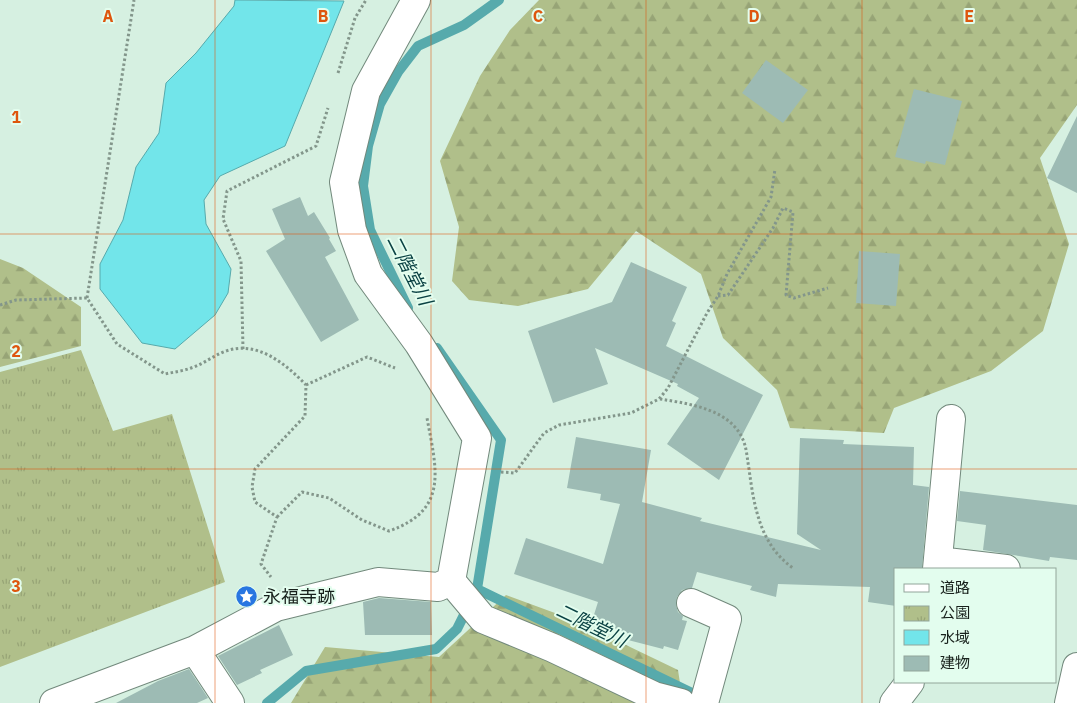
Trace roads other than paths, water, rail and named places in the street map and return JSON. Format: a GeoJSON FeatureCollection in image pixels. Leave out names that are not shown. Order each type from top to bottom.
{"type":"FeatureCollection","features":[{"type":"Feature","properties":{"kind":"street"},"geometry":{"type":"LineString","coordinates":[[416,0],[366,91],[344,182],[352,230],[368,274],[420,344],[477,438],[451,581]]}},
{"type":"Feature","properties":{"kind":"street"},"geometry":{"type":"LineString","coordinates":[[951,419],[937,565],[989,568]]}},
{"type":"Feature","properties":{"kind":"street"},"geometry":{"type":"LineString","coordinates":[[54,703],[195,650],[276,606],[378,582],[438,587],[451,581]]}},
{"type":"Feature","properties":{"kind":"street"},"geometry":{"type":"LineString","coordinates":[[451,581],[484,619],[553,648],[654,696],[680,703]]}},
{"type":"Feature","properties":{"kind":"street"},"geometry":{"type":"LineString","coordinates":[[691,603],[727,619],[704,703]]}},
{"type":"Feature","properties":{"kind":"street"},"geometry":{"type":"LineString","coordinates":[[195,650],[230,703]]}},
{"type":"Feature","properties":{"kind":"street"},"geometry":{"type":"LineString","coordinates":[[1069,703],[1077,667]]}},
{"type":"Feature","properties":{"kind":"street"},"geometry":{"type":"LineString","coordinates":[[894,703],[909,683]]}},
{"type":"Feature","properties":{"kind":"water"},"geometry":{"type":"Polygon","coordinates":[[[235,0],[344,1],[285,146],[220,176],[204,200],[206,224],[231,269],[228,293],[215,315],[175,349],[142,343],[100,289],[100,264],[123,220],[136,167],[159,133],[166,83],[196,53],[234,6],[235,0]]]}},
{"type":"Feature","properties":{"kind":"waterway","name":"二階堂川"},"geometry":{"type":"LineString","coordinates":[[408,308],[370,230],[363,186],[368,146],[380,104],[398,72],[418,46],[464,25],[499,0]]}},
{"type":"Feature","properties":{"kind":"waterway","name":"二階堂川"},"geometry":{"type":"LineString","coordinates":[[267,703],[306,671],[436,649],[457,629],[477,589],[501,440],[437,348]]}},
{"type":"Feature","properties":{"kind":"waterway","name":"二階堂川"},"geometry":{"type":"LineString","coordinates":[[477,589],[692,693]]}},
{"type":"Feature","properties":{"kind":"place","name":"永福寺跡"},"geometry":{"type":"Point","coordinates":[247,597]}}]}
